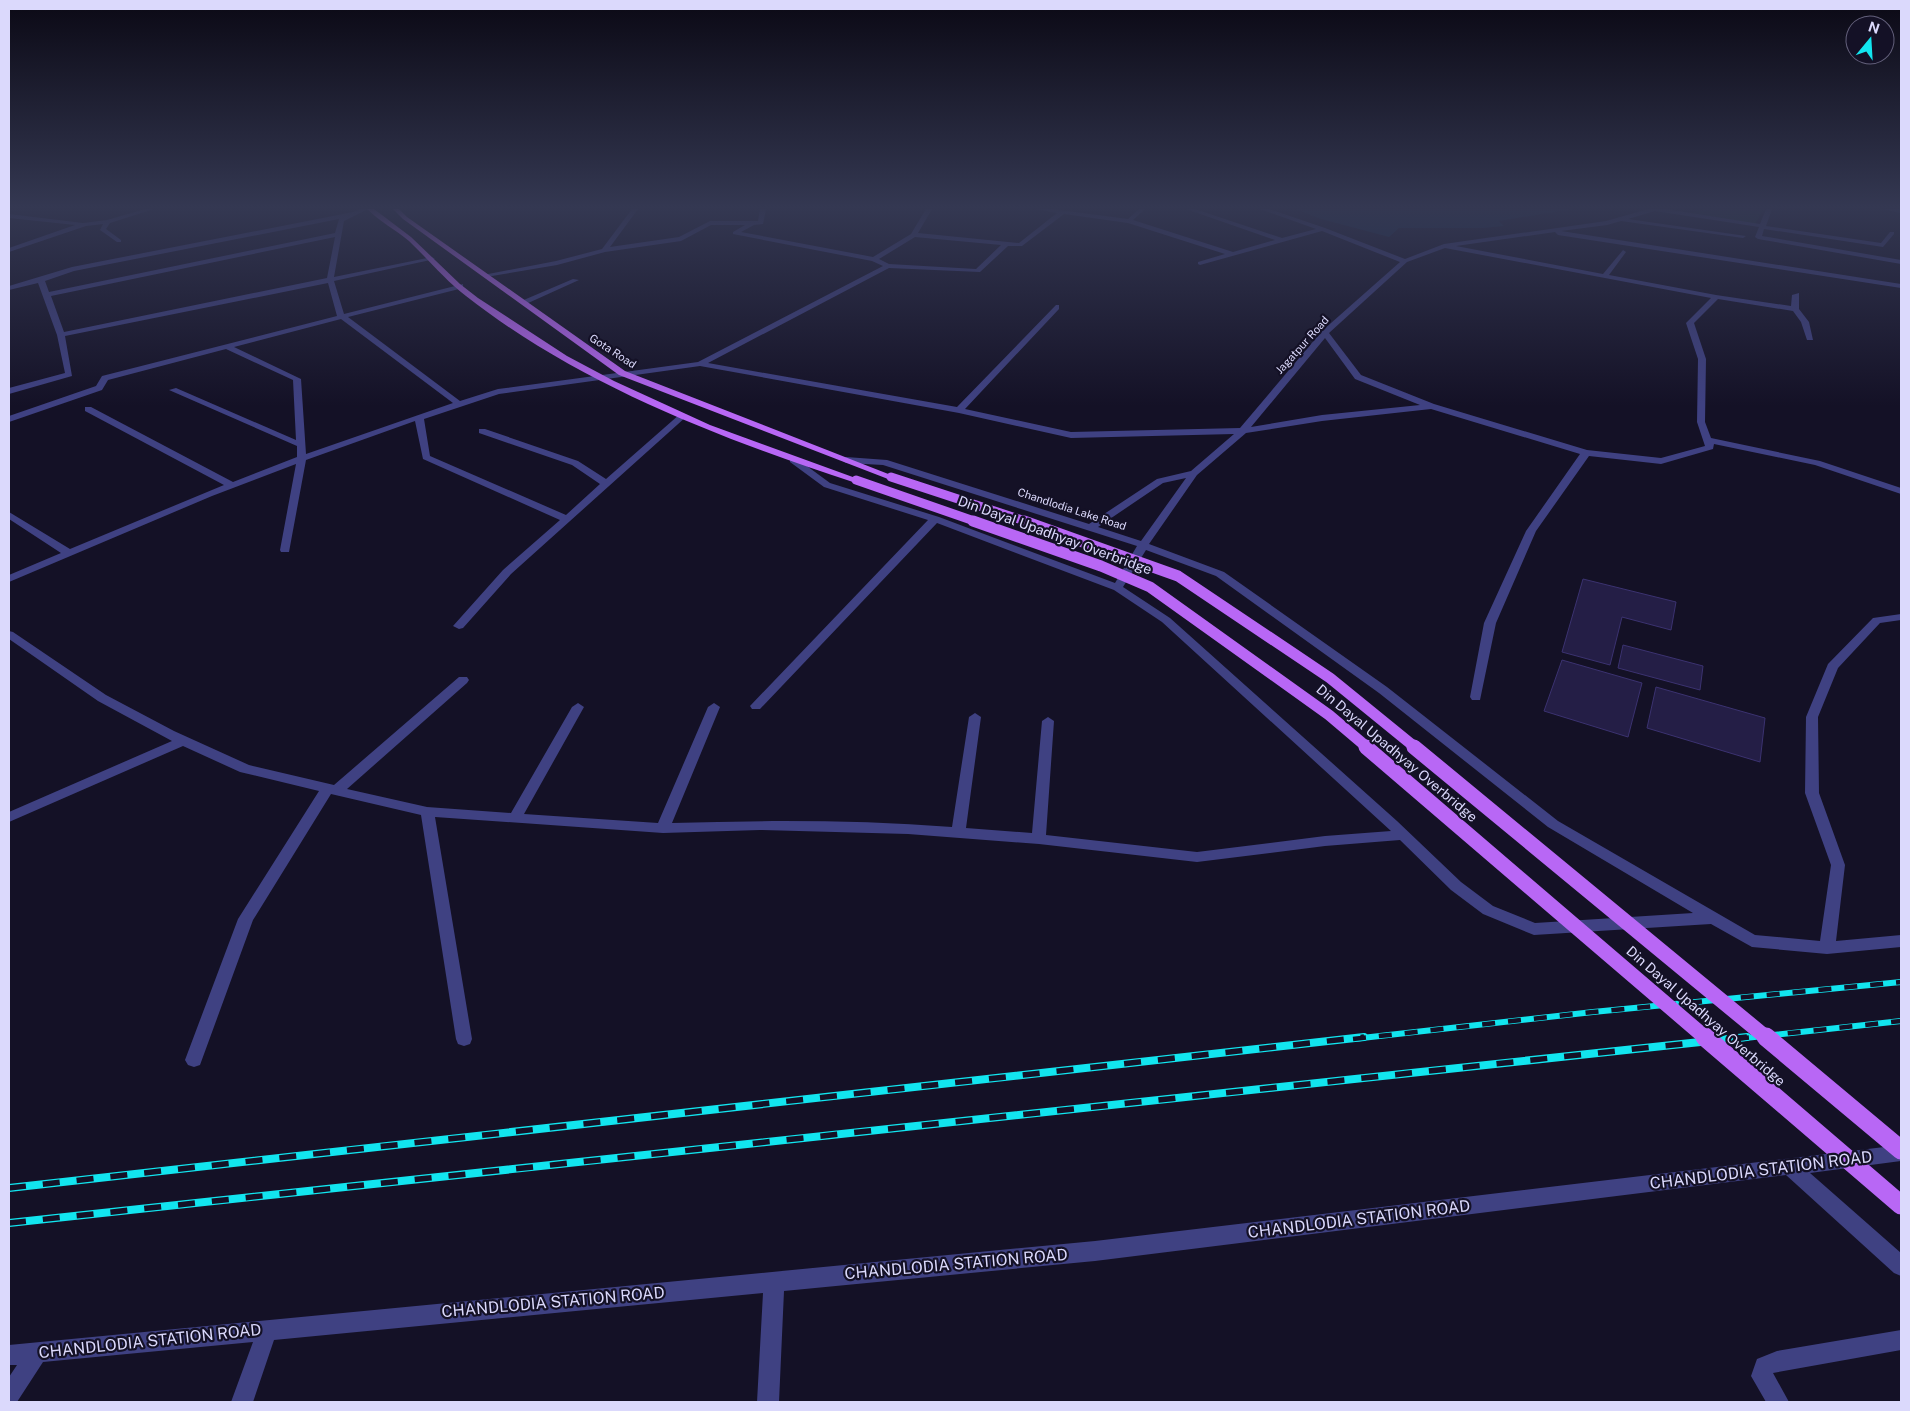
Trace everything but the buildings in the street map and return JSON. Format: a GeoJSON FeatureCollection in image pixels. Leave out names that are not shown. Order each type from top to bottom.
{"type":"FeatureCollection","features":[{"type":"Feature","properties":{"kind":"main road","name":"Gota Road"},"geometry":{"type":"LineString","coordinates":[[448,275],[473,298],[533,340],[598,376],[683,416],[793,460]]}},
{"type":"Feature","properties":{"kind":"main road","name":"Gota Road"},"geometry":{"type":"LineString","coordinates":[[486,276],[622,373],[846,460]]}},
{"type":"Feature","properties":{"kind":"main road","name":"Din Dayal Upadhyay Overbridge"},"geometry":{"type":"LineString","coordinates":[[793,460],[856,480],[1091,563],[1150,587],[1329,714],[1901,1205]]}},
{"type":"Feature","properties":{"kind":"main road","name":"Din Dayal Upadhyay Overbridge"},"geometry":{"type":"LineString","coordinates":[[846,460],[1178,576],[1330,678],[1700,982],[1901,1151]]}},
{"type":"Feature","properties":{"kind":"street"},"geometry":{"type":"LineString","coordinates":[[9,288],[54,275]]}},
{"type":"Feature","properties":{"kind":"street"},"geometry":{"type":"LineString","coordinates":[[47,296],[147,275]]}},
{"type":"Feature","properties":{"kind":"street"},"geometry":{"type":"LineString","coordinates":[[331,275],[330,280],[340,316],[459,404]]}},
{"type":"Feature","properties":{"kind":"street"},"geometry":{"type":"LineString","coordinates":[[61,335],[355,275]]}},
{"type":"Feature","properties":{"kind":"street"},"geometry":{"type":"LineString","coordinates":[[486,276],[492,275]]}},
{"type":"Feature","properties":{"kind":"street"},"geometry":{"type":"LineString","coordinates":[[700,364],[871,275]]}},
{"type":"Feature","properties":{"kind":"street","name":"Jagatpur Road"},"geometry":{"type":"LineString","coordinates":[[1243,431],[1325,333],[1390,275]]}},
{"type":"Feature","properties":{"kind":"street"},"geometry":{"type":"LineString","coordinates":[[1599,275],[1716,298],[1795,309]]}},
{"type":"Feature","properties":{"kind":"street"},"geometry":{"type":"LineString","coordinates":[[1829,275],[1901,286]]}},
{"type":"Feature","properties":{"kind":"street"},"geometry":{"type":"LineString","coordinates":[[9,391],[69,374],[61,335],[41,280]]}},
{"type":"Feature","properties":{"kind":"street"},"geometry":{"type":"LineString","coordinates":[[523,302],[575,280]]}},
{"type":"Feature","properties":{"kind":"street"},"geometry":{"type":"LineString","coordinates":[[9,419],[100,388],[105,378],[460,286]]}},
{"type":"Feature","properties":{"kind":"street"},"geometry":{"type":"LineString","coordinates":[[1796,295],[1795,309],[1805,322],[1810,338]]}},
{"type":"Feature","properties":{"kind":"street"},"geometry":{"type":"LineString","coordinates":[[1325,333],[1358,377],[1431,406],[1586,453],[1661,461],[1710,446],[1701,422],[1702,359],[1690,323],[1716,298]]}},
{"type":"Feature","properties":{"kind":"street"},"geometry":{"type":"LineString","coordinates":[[958,410],[1056,307]]}},
{"type":"Feature","properties":{"kind":"street"},"geometry":{"type":"LineString","coordinates":[[226,346],[297,378],[302,459],[285,550]]}},
{"type":"Feature","properties":{"kind":"street"},"geometry":{"type":"LineString","coordinates":[[9,579],[232,485],[419,417],[498,392],[622,373],[700,364],[958,410],[1071,435],[1243,431],[1322,418],[1431,406]]}},
{"type":"Feature","properties":{"kind":"street"},"geometry":{"type":"LineString","coordinates":[[173,390],[301,445]]}},
{"type":"Feature","properties":{"kind":"street"},"geometry":{"type":"LineString","coordinates":[[88,409],[232,485]]}},
{"type":"Feature","properties":{"kind":"street"},"geometry":{"type":"LineString","coordinates":[[459,626],[507,572],[683,416]]}},
{"type":"Feature","properties":{"kind":"street"},"geometry":{"type":"LineString","coordinates":[[419,417],[426,457],[567,519]]}},
{"type":"Feature","properties":{"kind":"street"},"geometry":{"type":"LineString","coordinates":[[482,431],[576,463],[606,484]]}},
{"type":"Feature","properties":{"kind":"street"},"geometry":{"type":"LineString","coordinates":[[1118,588],[1143,544],[1194,472],[1243,431]]}},
{"type":"Feature","properties":{"kind":"street"},"geometry":{"type":"LineString","coordinates":[[1708,440],[1817,463],[1901,491]]}},
{"type":"Feature","properties":{"kind":"street"},"geometry":{"type":"LineString","coordinates":[[1476,697],[1490,623],[1531,531],[1586,453]]}},
{"type":"Feature","properties":{"kind":"street"},"geometry":{"type":"LineString","coordinates":[[793,460],[827,485],[935,519],[1118,588],[1166,620],[1403,835],[1456,886],[1488,910],[1534,929],[1713,918]]}},
{"type":"Feature","properties":{"kind":"street","name":"Chandlodia Lake Road"},"geometry":{"type":"LineString","coordinates":[[846,460],[884,462],[1143,544],[1220,574],[1383,690],[1553,824],[1752,941],[1827,948],[1901,941]]}},
{"type":"Feature","properties":{"kind":"street"},"geometry":{"type":"LineString","coordinates":[[1090,528],[1160,481],[1194,472]]}},
{"type":"Feature","properties":{"kind":"street"},"geometry":{"type":"LineString","coordinates":[[9,515],[68,554]]}},
{"type":"Feature","properties":{"kind":"street"},"geometry":{"type":"LineString","coordinates":[[756,706],[935,519]]}},
{"type":"Feature","properties":{"kind":"street"},"geometry":{"type":"LineString","coordinates":[[1827,948],[1838,865],[1812,793],[1812,717],[1832,667],[1877,620],[1901,618]]}},
{"type":"Feature","properties":{"kind":"street"},"geometry":{"type":"LineString","coordinates":[[9,634],[102,698],[183,741],[245,769],[427,812],[662,828],[760,825],[908,829],[1039,839],[1196,857],[1325,841],[1403,835]]}},
{"type":"Feature","properties":{"kind":"street"},"geometry":{"type":"LineString","coordinates":[[194,1060],[246,919],[331,790],[463,680]]}},
{"type":"Feature","properties":{"kind":"street"},"geometry":{"type":"LineString","coordinates":[[515,818],[578,707]]}},
{"type":"Feature","properties":{"kind":"street"},"geometry":{"type":"LineString","coordinates":[[662,828],[714,707]]}},
{"type":"Feature","properties":{"kind":"street"},"geometry":{"type":"LineString","coordinates":[[958,833],[975,717]]}},
{"type":"Feature","properties":{"kind":"street"},"geometry":{"type":"LineString","coordinates":[[1039,839],[1048,721]]}},
{"type":"Feature","properties":{"kind":"street"},"geometry":{"type":"LineString","coordinates":[[9,817],[183,741]]}},
{"type":"Feature","properties":{"kind":"street"},"geometry":{"type":"LineString","coordinates":[[427,812],[464,1039]]}},
{"type":"Feature","properties":{"kind":"street","name":"CHANDLODIA STATION ROAD"},"geometry":{"type":"LineString","coordinates":[[9,1355],[1094,1251],[1790,1167],[1901,1151]]}},
{"type":"Feature","properties":{"kind":"street"},"geometry":{"type":"LineString","coordinates":[[1790,1167],[1901,1266]]}},
{"type":"Feature","properties":{"kind":"street"},"geometry":{"type":"LineString","coordinates":[[768,1402],[774,1281]]}},
{"type":"Feature","properties":{"kind":"street"},"geometry":{"type":"LineString","coordinates":[[242,1402],[267,1330]]}},
{"type":"Feature","properties":{"kind":"street"},"geometry":{"type":"LineString","coordinates":[[1778,1402],[1762,1376],[1764,1366],[1777,1361],[1901,1340]]}},
{"type":"Feature","properties":{"kind":"street"},"geometry":{"type":"LineString","coordinates":[[9,1396],[37,1352]]}},
{"type":"Feature","properties":{"kind":"railway"},"geometry":{"type":"LineString","coordinates":[[1353,1039],[1593,1012],[1901,982]]}},
{"type":"Feature","properties":{"kind":"railway"},"geometry":{"type":"LineString","coordinates":[[1736,1039],[1901,1021]]}},
{"type":"Feature","properties":{"kind":"railway"},"geometry":{"type":"LineString","coordinates":[[9,1188],[1364,1037]]}},
{"type":"Feature","properties":{"kind":"railway"},"geometry":{"type":"LineString","coordinates":[[9,1223],[1747,1037]]}}]}
